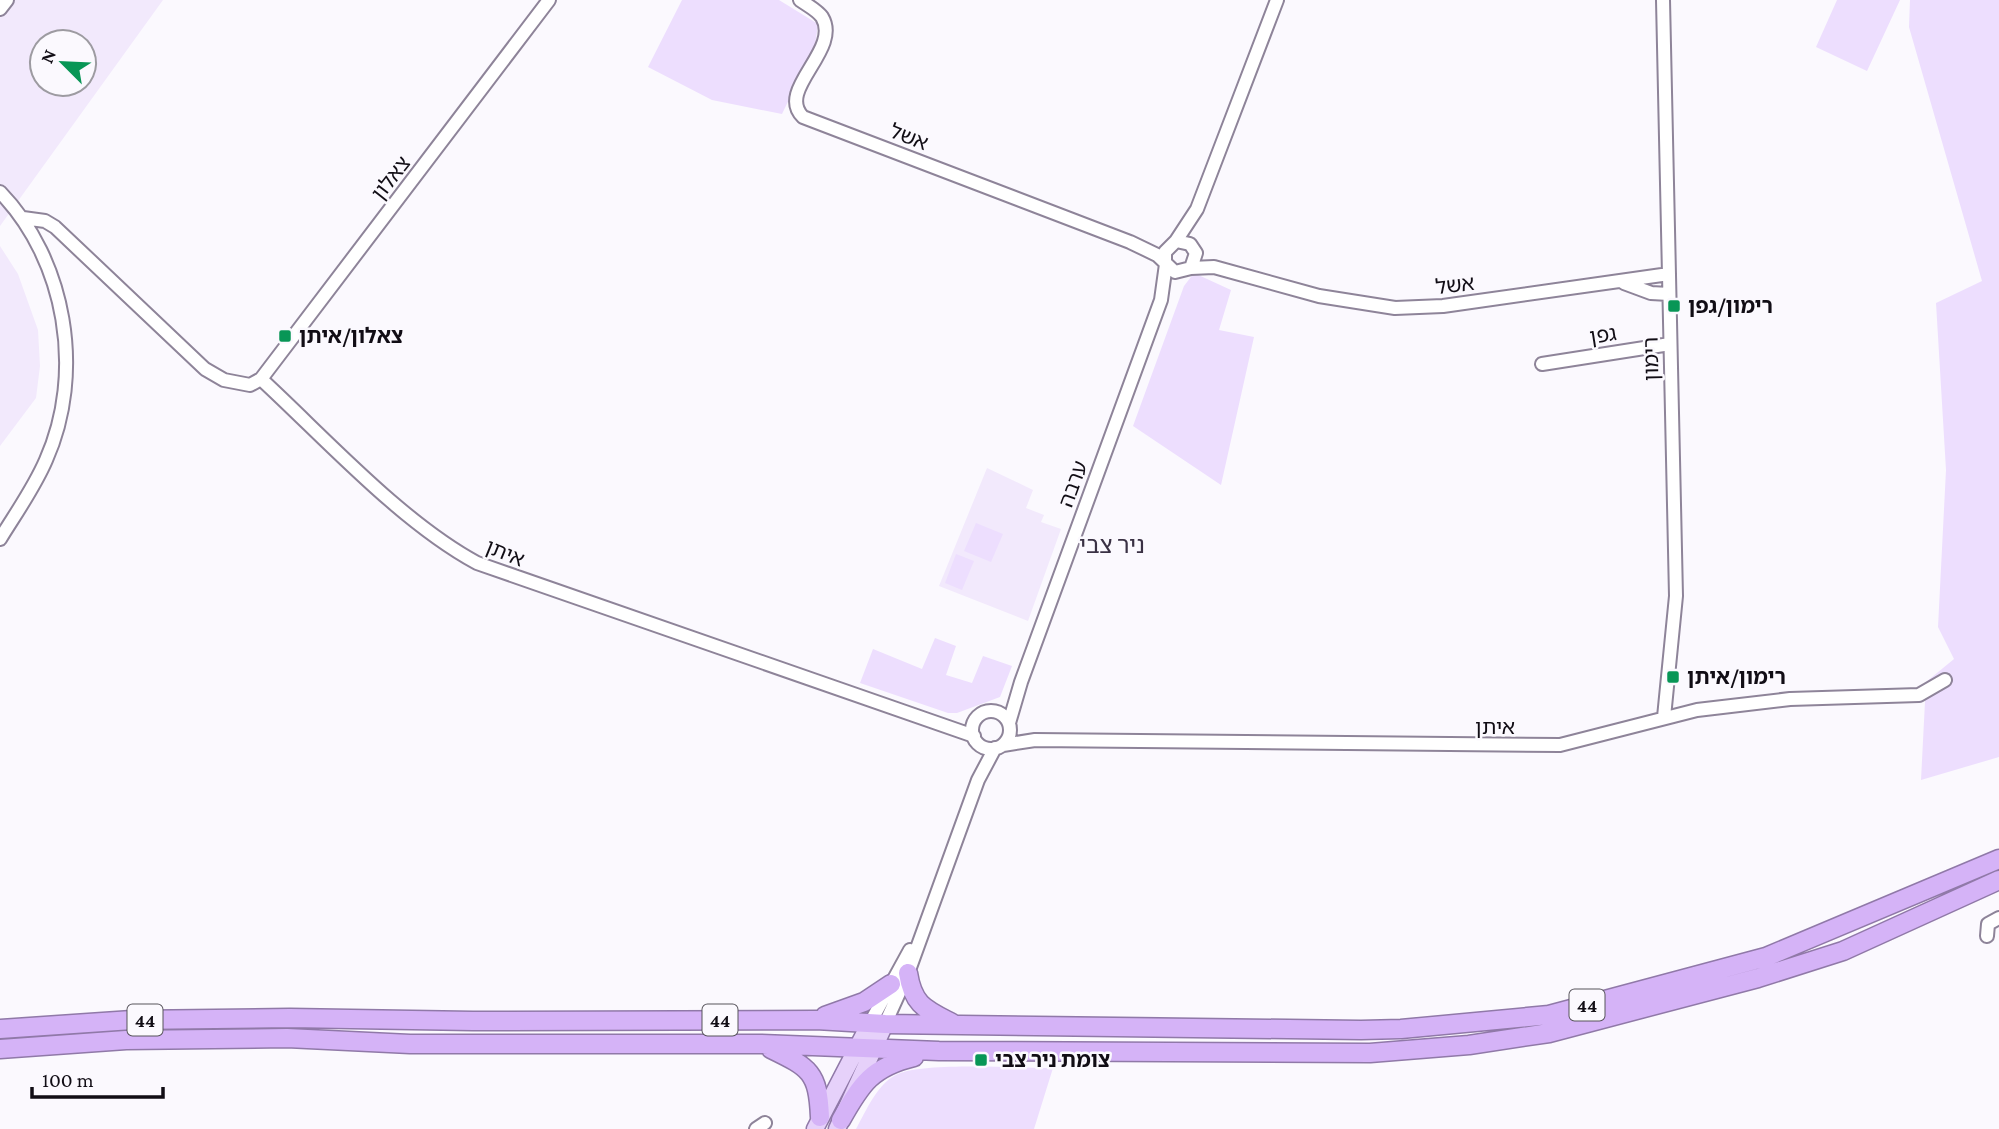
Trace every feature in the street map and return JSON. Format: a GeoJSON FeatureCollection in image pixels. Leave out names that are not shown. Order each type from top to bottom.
{"type":"FeatureCollection","features":[{"type":"Feature","properties":{"kind":"highway","name":"44"},"geometry":{"type":"LineString","coordinates":[[0,1029],[132,1020],[290,1018],[473,1021],[816,1020],[955,1025],[1374,1030],[1549,1015],[1766,957],[1999,859]]}},
{"type":"Feature","properties":{"kind":"highway","name":"44"},"geometry":{"type":"LineString","coordinates":[[0,1049],[126,1040],[288,1038],[410,1044],[761,1044],[939,1051],[1370,1053],[1469,1045],[1549,1033],[1745,981],[1843,951],[1999,880]]}},
{"type":"Feature","properties":{"kind":"highway"},"geometry":{"type":"LineString","coordinates":[[1887,932],[1999,892]]}},
{"type":"Feature","properties":{"kind":"highway"},"geometry":{"type":"LineString","coordinates":[[908,973],[913,996],[919,1004],[955,1025]]}},
{"type":"Feature","properties":{"kind":"highway"},"geometry":{"type":"LineString","coordinates":[[816,1020],[864,1002],[891,984]]}},
{"type":"Feature","properties":{"kind":"highway"},"geometry":{"type":"LineString","coordinates":[[761,1044],[801,1063],[811,1072],[817,1082],[817,1123]]}},
{"type":"Feature","properties":{"kind":"highway"},"geometry":{"type":"LineString","coordinates":[[839,1124],[869,1077],[892,1062],[939,1051]]}},
{"type":"Feature","properties":{"kind":"main road"},"geometry":{"type":"LineString","coordinates":[[817,1123],[877,1023]]}},
{"type":"Feature","properties":{"kind":"main road"},"geometry":{"type":"LineString","coordinates":[[839,1124],[863,1049]]}},
{"type":"Feature","properties":{"kind":"street"},"geometry":{"type":"LineString","coordinates":[[0,9],[7,0]]}},
{"type":"Feature","properties":{"kind":"street","name":"צאלון"},"geometry":{"type":"LineString","coordinates":[[261,379],[549,0]]}},
{"type":"Feature","properties":{"kind":"street","name":"אשל"},"geometry":{"type":"LineString","coordinates":[[800,0],[822,18],[825,33],[820,50],[795,97],[796,109],[803,117],[1130,242],[1165,263]]}},
{"type":"Feature","properties":{"kind":"street"},"geometry":{"type":"LineString","coordinates":[[1197,209],[1165,252],[1165,263],[1175,272],[1187,270],[1195,250],[1192,234],[1197,209],[1277,0]]}},
{"type":"Feature","properties":{"kind":"street","name":"רימון"},"geometry":{"type":"LineString","coordinates":[[1663,0],[1676,596],[1664,717]]}},
{"type":"Feature","properties":{"kind":"street"},"geometry":{"type":"LineString","coordinates":[[0,192],[23,218],[46,261],[59,302],[64,338],[64,382],[59,421],[46,460],[0,539]]}},
{"type":"Feature","properties":{"kind":"street"},"geometry":{"type":"LineString","coordinates":[[23,218],[45,221],[55,228],[133,303],[217,377],[250,385],[261,379]]}},
{"type":"Feature","properties":{"kind":"street","name":"אשל"},"geometry":{"type":"LineString","coordinates":[[1130,242],[1173,242]]}},
{"type":"Feature","properties":{"kind":"street"},"geometry":{"type":"LineString","coordinates":[[1173,242],[1186,242],[1195,250]]}},
{"type":"Feature","properties":{"kind":"street","name":"אשל"},"geometry":{"type":"LineString","coordinates":[[1195,250],[1222,269]]}},
{"type":"Feature","properties":{"kind":"street","name":"ערבה"},"geometry":{"type":"LineString","coordinates":[[1009,724],[1021,682],[1161,300],[1165,263]]}},
{"type":"Feature","properties":{"kind":"street","name":"אשל"},"geometry":{"type":"LineString","coordinates":[[1187,270],[1222,269],[1319,296],[1395,308],[1431,307],[1669,274]]}},
{"type":"Feature","properties":{"kind":"street","name":"ערבה"},"geometry":{"type":"LineString","coordinates":[[1161,300],[1187,270]]}},
{"type":"Feature","properties":{"kind":"street","name":"אשל"},"geometry":{"type":"LineString","coordinates":[[1613,283],[1623,283],[1651,293],[1669,294]]}},
{"type":"Feature","properties":{"kind":"street","name":"גפן"},"geometry":{"type":"LineString","coordinates":[[1542,364],[1670,344]]}},
{"type":"Feature","properties":{"kind":"street","name":"איתן"},"geometry":{"type":"LineString","coordinates":[[261,379],[407,513],[438,539],[477,563],[939,722],[975,738]]}},
{"type":"Feature","properties":{"kind":"street","name":"איתן"},"geometry":{"type":"LineString","coordinates":[[999,746],[1035,740],[1560,745],[1664,717],[1728,705],[1790,699],[1919,695],[1945,680]]}},
{"type":"Feature","properties":{"kind":"street","name":"ערבה"},"geometry":{"type":"LineString","coordinates":[[984,713],[1010,698],[1021,682]]}},
{"type":"Feature","properties":{"kind":"street"},"geometry":{"type":"LineString","coordinates":[[877,1023],[908,973],[978,780],[999,746],[1009,736],[1009,724],[1000,713],[984,713],[974,723],[980,756],[978,780]]}},
{"type":"Feature","properties":{"kind":"street","name":"איתן"},"geometry":{"type":"LineString","coordinates":[[939,722],[959,722],[984,713]]}},
{"type":"Feature","properties":{"kind":"street","name":"איתן"},"geometry":{"type":"LineString","coordinates":[[1009,724],[1035,740]]}},
{"type":"Feature","properties":{"kind":"street"},"geometry":{"type":"LineString","coordinates":[[975,738],[982,746],[999,746]]}},
{"type":"Feature","properties":{"kind":"street"},"geometry":{"type":"LineString","coordinates":[[877,1023],[891,984],[930,913]]}},
{"type":"Feature","properties":{"kind":"street"},"geometry":{"type":"LineString","coordinates":[[1987,936],[1988,924],[1999,918]]}},
{"type":"Feature","properties":{"kind":"shaded area"},"geometry":{"type":"Polygon","coordinates":[[[0,0],[163,0],[98,90],[98,28],[28,28],[28,98],[92,98],[0,226],[0,0]]]}},
{"type":"Feature","properties":{"kind":"shaded area"},"geometry":{"type":"Polygon","coordinates":[[[682,0],[779,0],[818,24],[815,46],[782,114],[712,100],[648,67],[682,0]]]}},
{"type":"Feature","properties":{"kind":"shaded area"},"geometry":{"type":"Polygon","coordinates":[[[1837,0],[1900,0],[1867,71],[1816,47],[1837,0]]]}},
{"type":"Feature","properties":{"kind":"shaded area"},"geometry":{"type":"Polygon","coordinates":[[[1910,0],[1999,0],[1999,757],[1921,780],[1926,682],[1954,659],[1938,627],[1946,470],[1936,303],[1982,281],[1909,27],[1910,0]]]}},
{"type":"Feature","properties":{"kind":"shaded area"},"geometry":{"type":"Polygon","coordinates":[[[0,246],[18,274],[38,330],[40,366],[36,398],[0,446],[0,246]]]}},
{"type":"Feature","properties":{"kind":"shaded area"},"geometry":{"type":"Polygon","coordinates":[[[1194,273],[1231,290],[1219,330],[1254,337],[1221,485],[1133,426],[1184,286],[1194,273]]]}},
{"type":"Feature","properties":{"kind":"shaded area"},"geometry":{"type":"Polygon","coordinates":[[[987,468],[1033,490],[1026,508],[1044,515],[1041,522],[1061,529],[1028,621],[939,586],[987,468]]]}},
{"type":"Feature","properties":{"kind":"shaded area"},"geometry":{"type":"Polygon","coordinates":[[[976,523],[1003,534],[991,562],[964,551],[976,523]]]}},
{"type":"Feature","properties":{"kind":"shaded area"},"geometry":{"type":"Polygon","coordinates":[[[956,554],[974,561],[962,590],[945,583],[956,554]]]}},
{"type":"Feature","properties":{"kind":"shaded area"},"geometry":{"type":"Polygon","coordinates":[[[935,638],[956,646],[946,675],[972,683],[983,656],[1012,666],[1000,697],[957,713],[948,713],[860,683],[873,649],[922,669],[935,638]]]}},
{"type":"Feature","properties":{"kind":"shaded area"},"geometry":{"type":"Polygon","coordinates":[[[950,1067],[1053,1068],[1034,1129],[856,1129],[884,1083],[898,1074],[911,1070],[950,1067]]]}},
{"type":"Feature","properties":{"kind":"place","name":"רימון/גפן"},"geometry":{"type":"Point","coordinates":[1674,306]}},
{"type":"Feature","properties":{"kind":"place","name":"צאלון/איתן"},"geometry":{"type":"Point","coordinates":[285,336]}},
{"type":"Feature","properties":{"kind":"place","name":"רימון/איתן"},"geometry":{"type":"Point","coordinates":[1673,677]}},
{"type":"Feature","properties":{"kind":"place","name":"צומת ניר צבי"},"geometry":{"type":"Point","coordinates":[981,1060]}},
{"type":"Feature","properties":{"kind":"district","name":"ניר צבי"},"geometry":{"type":"Point","coordinates":[1112,545]}}]}
